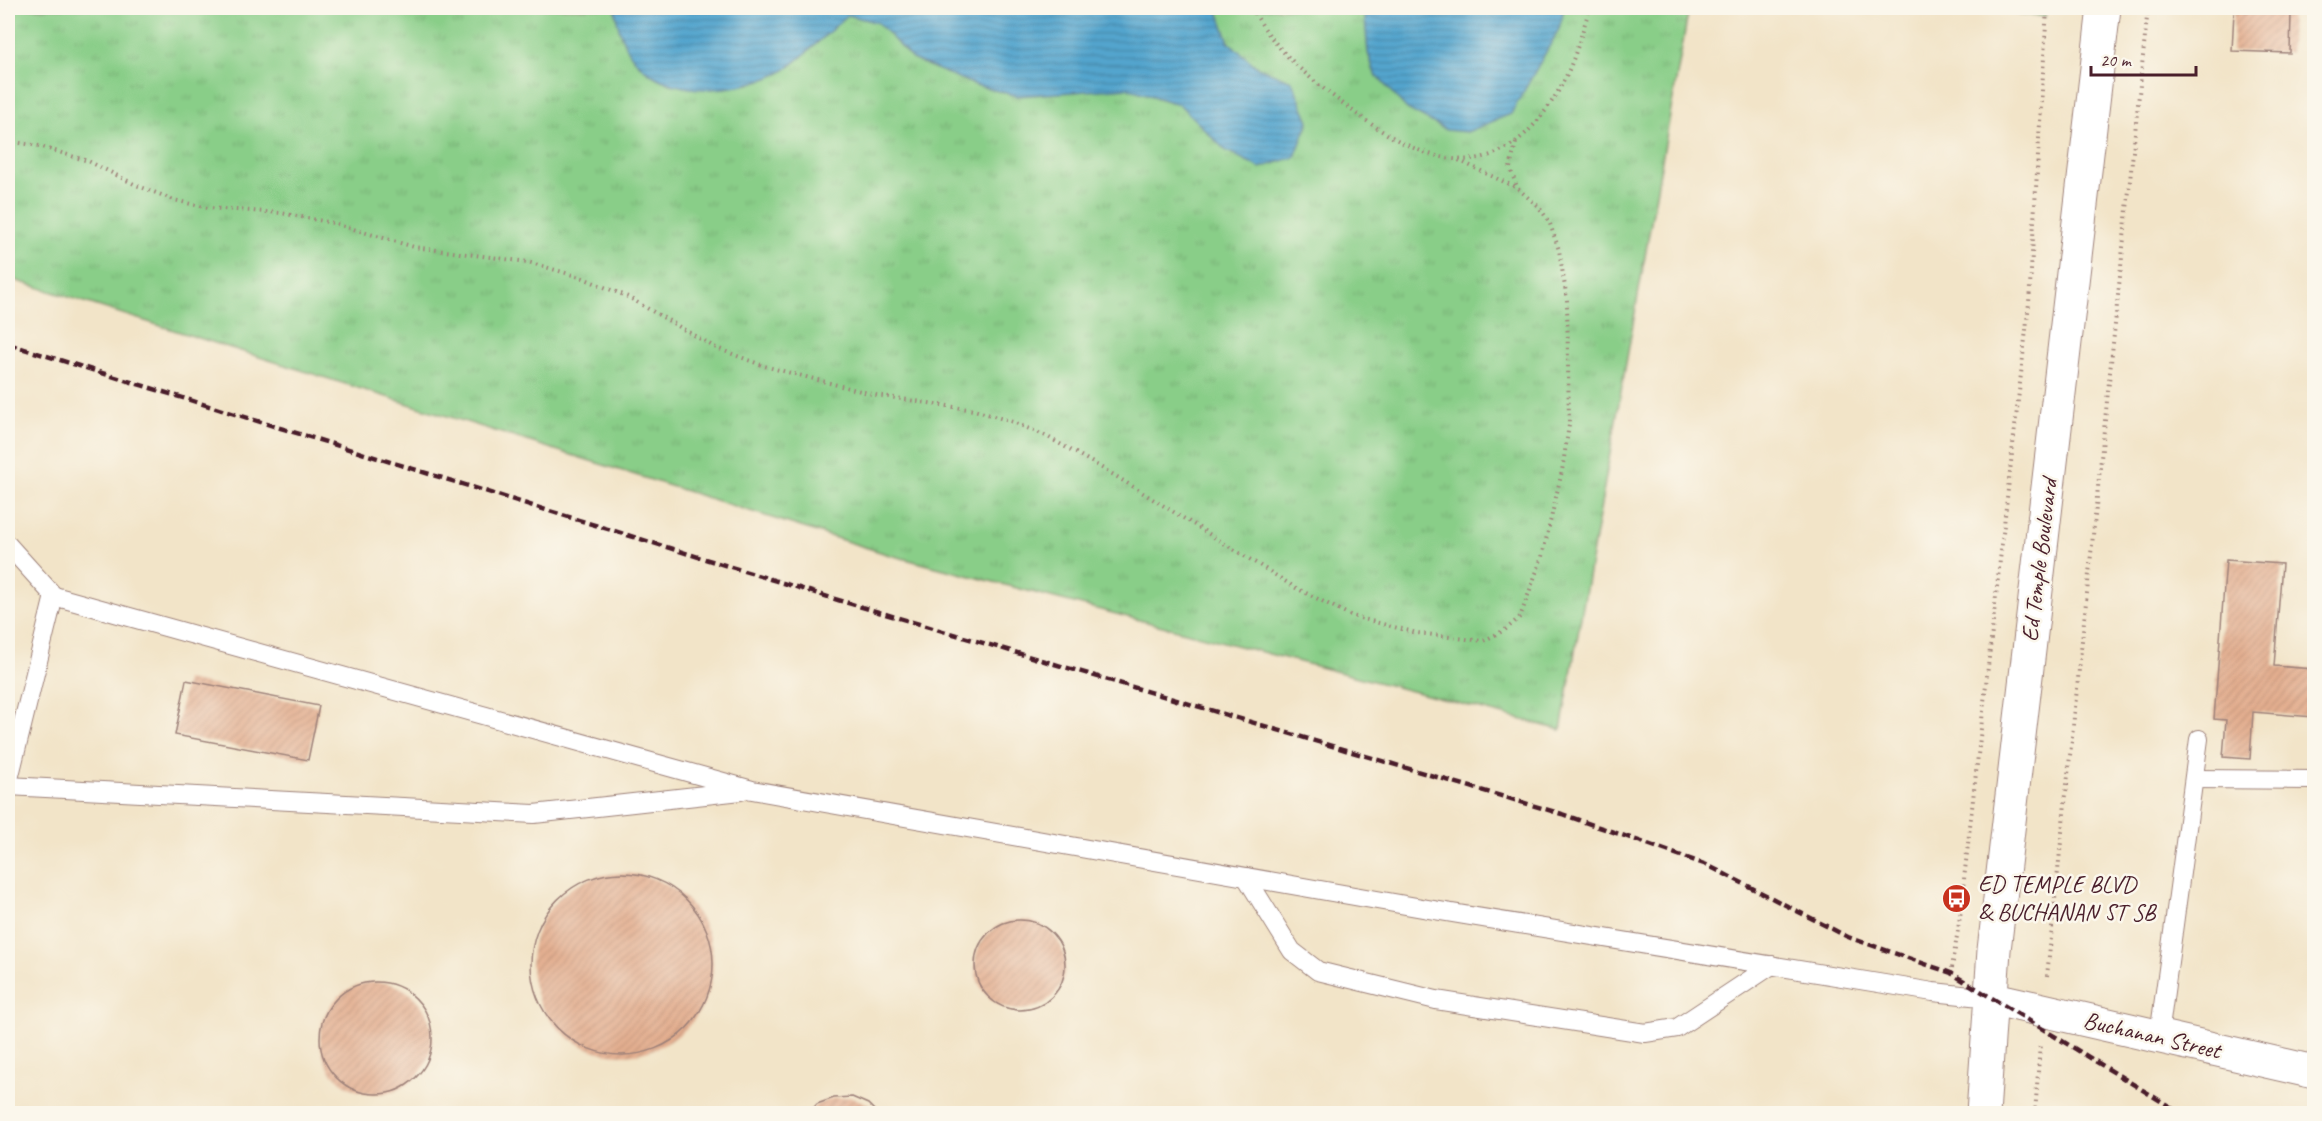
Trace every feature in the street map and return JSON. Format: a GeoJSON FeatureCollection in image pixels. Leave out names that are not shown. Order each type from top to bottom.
{"type":"FeatureCollection","features":[{"type":"Feature","properties":{"kind":"main road","name":"Ed Temple Boulevard"},"geometry":{"type":"LineString","coordinates":[[1983,1113],[1990,998],[2104,8]]}},
{"type":"Feature","properties":{"kind":"main road","name":"Buchanan Street"},"geometry":{"type":"LineString","coordinates":[[1990,998],[2314,1072]]}},
{"type":"Feature","properties":{"kind":"lane"},"geometry":{"type":"LineString","coordinates":[[8,545],[54,596],[752,790],[1246,877],[1949,994],[1990,998]]}},
{"type":"Feature","properties":{"kind":"lane"},"geometry":{"type":"LineString","coordinates":[[54,596],[8,785],[534,814],[752,790]]}},
{"type":"Feature","properties":{"kind":"lane"},"geometry":{"type":"LineString","coordinates":[[2159,1036],[2199,739]]}},
{"type":"Feature","properties":{"kind":"lane"},"geometry":{"type":"LineString","coordinates":[[2194,779],[2314,780]]}},
{"type":"Feature","properties":{"kind":"lane"},"geometry":{"type":"LineString","coordinates":[[1246,877],[1292,951],[1318,971],[1448,1002],[1645,1033],[1677,1028],[1772,965]]}},
{"type":"Feature","properties":{"kind":"path"},"geometry":{"type":"LineString","coordinates":[[1252,8],[1265,28],[1300,70],[1367,122],[1403,144],[1433,156],[1458,160],[1482,159],[1502,153],[1516,142],[1544,112],[1561,87],[1590,8]]}},
{"type":"Feature","properties":{"kind":"path"},"geometry":{"type":"LineString","coordinates":[[1949,994],[1961,908],[2029,303],[2047,8]]}},
{"type":"Feature","properties":{"kind":"path"},"geometry":{"type":"LineString","coordinates":[[2035,1113],[2148,8]]}},
{"type":"Feature","properties":{"kind":"path"},"geometry":{"type":"LineString","coordinates":[[8,141],[39,146],[88,161],[136,185],[174,200],[208,208],[281,213],[333,223],[414,247],[528,262],[583,278],[628,297],[714,347],[764,366],[876,395],[974,410],[1013,422],[1046,436],[1296,588],[1352,616],[1417,633],[1483,641],[1504,630],[1520,617],[1542,557],[1562,471],[1569,425],[1567,299],[1559,250],[1549,221],[1538,206],[1517,188],[1458,160]]}},
{"type":"Feature","properties":{"kind":"path"},"geometry":{"type":"LineString","coordinates":[[1516,142],[1510,168],[1517,188]]}},
{"type":"Feature","properties":{"kind":"green space"},"geometry":{"type":"Polygon","coordinates":[[[8,8],[1689,8],[1561,730],[890,555],[8,278],[8,8]]]}},
{"type":"Feature","properties":{"kind":"green space"},"geometry":{"type":"Polygon","coordinates":[[[1976,8],[2046,8],[2045,17],[1976,8]]]}},
{"type":"Feature","properties":{"kind":"water"},"geometry":{"type":"Polygon","coordinates":[[[615,8],[1217,8],[1229,42],[1257,67],[1292,81],[1309,121],[1295,157],[1260,168],[1225,150],[1180,105],[1128,88],[1017,96],[975,85],[912,59],[878,23],[848,15],[803,56],[778,74],[752,83],[725,88],[699,89],[674,85],[653,75],[635,60],[622,38],[615,8]]]}},
{"type":"Feature","properties":{"kind":"water"},"geometry":{"type":"Polygon","coordinates":[[[1364,8],[1564,8],[1559,29],[1511,114],[1467,132],[1446,130],[1407,109],[1375,74],[1368,53],[1364,8]]]}},
{"type":"Feature","properties":{"kind":"building"},"geometry":{"type":"Polygon","coordinates":[[[2234,11],[2291,13],[2290,53],[2232,51],[2234,11]]]}},
{"type":"Feature","properties":{"kind":"building"},"geometry":{"type":"Polygon","coordinates":[[[2226,560],[2282,564],[2274,666],[2314,669],[2314,717],[2253,712],[2250,759],[2223,757],[2226,720],[2214,719],[2226,560]]]}},
{"type":"Feature","properties":{"kind":"building"},"geometry":{"type":"Polygon","coordinates":[[[186,680],[319,706],[308,760],[175,735],[186,680]]]}},
{"type":"Feature","properties":{"kind":"building"},"geometry":{"type":"Polygon","coordinates":[[[622,873],[640,874],[657,880],[673,888],[687,899],[698,913],[706,929],[712,946],[712,982],[706,999],[698,1015],[687,1029],[673,1040],[657,1048],[640,1054],[622,1055],[604,1054],[587,1048],[571,1040],[557,1029],[546,1015],[538,999],[532,982],[531,964],[532,946],[538,929],[546,913],[557,899],[571,888],[587,880],[604,874],[622,873]]]}},
{"type":"Feature","properties":{"kind":"building"},"geometry":{"type":"Polygon","coordinates":[[[1020,920],[1037,924],[1052,933],[1061,948],[1065,965],[1061,982],[1052,997],[1037,1006],[1020,1010],[1003,1006],[988,997],[979,982],[975,965],[979,948],[988,933],[1003,924],[1020,920]]]}},
{"type":"Feature","properties":{"kind":"building"},"geometry":{"type":"Polygon","coordinates":[[[376,982],[397,986],[416,998],[428,1017],[432,1038],[428,1059],[416,1078],[397,1090],[376,1094],[355,1090],[336,1078],[324,1059],[320,1038],[324,1017],[336,998],[355,986],[376,982]]]}},
{"type":"Feature","properties":{"kind":"building"},"geometry":{"type":"Polygon","coordinates":[[[852,1097],[868,1104],[878,1114],[808,1114],[817,1104],[834,1098],[852,1097]]]}},
{"type":"Feature","properties":{"kind":"railway"},"geometry":{"type":"LineString","coordinates":[[8,344],[838,600],[1562,814],[1707,865],[1848,937],[1951,973],[2182,1114]]}},
{"type":"Feature","properties":{"kind":"place","name":"ED TEMPLE BLVD & BUCHANAN ST SB"},"geometry":{"type":"Point","coordinates":[1957,898]}}]}
